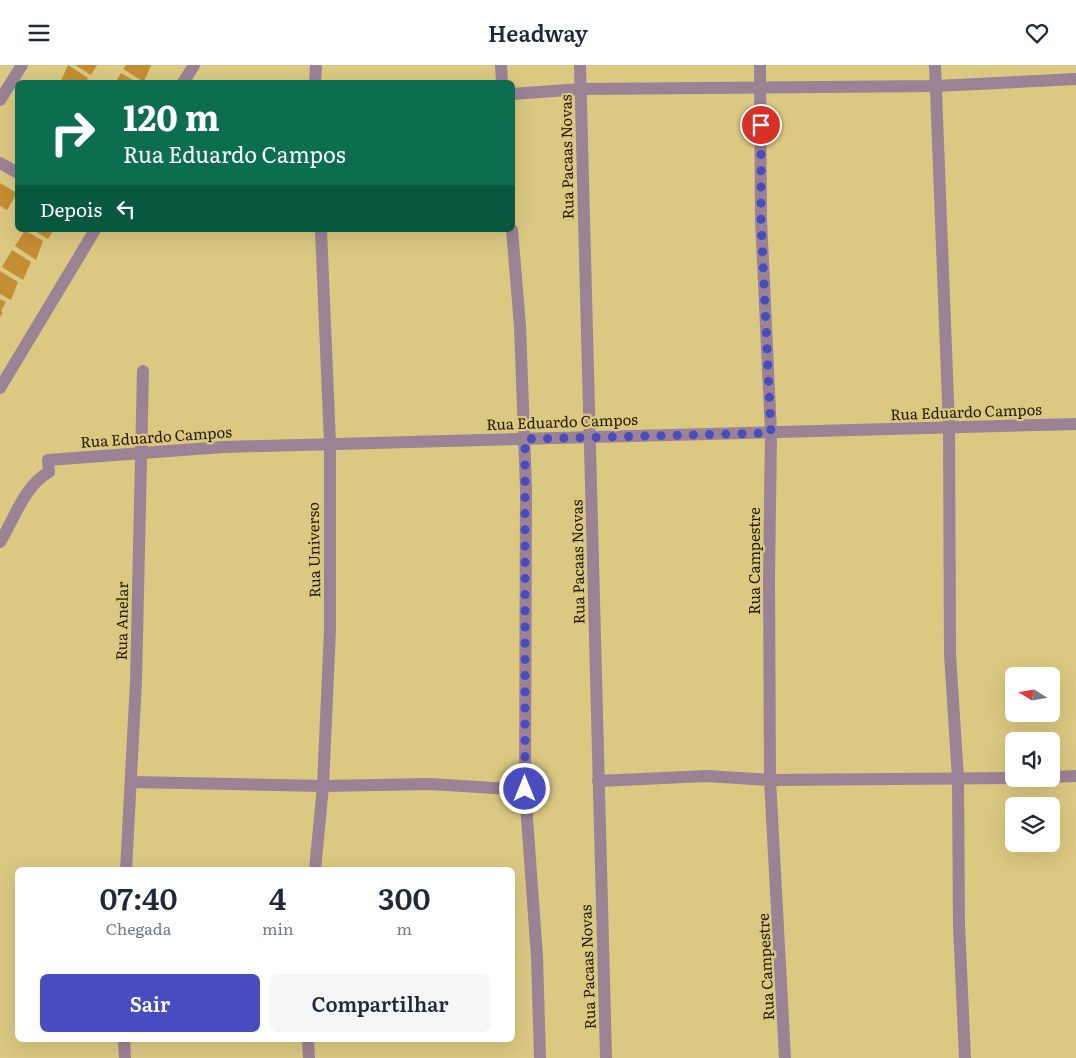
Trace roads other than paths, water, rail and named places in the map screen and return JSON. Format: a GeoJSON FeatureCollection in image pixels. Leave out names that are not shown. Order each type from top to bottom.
{"type":"FeatureCollection","features":[{"type":"Feature","properties":{"kind":"street"},"geometry":{"type":"LineString","coordinates":[[0,100],[22,65]]}},
{"type":"Feature","properties":{"kind":"street"},"geometry":{"type":"LineString","coordinates":[[186,80],[194,65]]}},
{"type":"Feature","properties":{"kind":"street"},"geometry":{"type":"LineString","coordinates":[[315,80],[316,65]]}},
{"type":"Feature","properties":{"kind":"street"},"geometry":{"type":"LineString","coordinates":[[501,65],[502,80]]}},
{"type":"Feature","properties":{"kind":"street","name":"Rua Pacaas Novas"},"geometry":{"type":"LineString","coordinates":[[580,65],[606,1058]]}},
{"type":"Feature","properties":{"kind":"street","name":"Rua Campestre"},"geometry":{"type":"LineString","coordinates":[[760,65],[761,219],[771,433],[768,578],[770,780],[785,1058]]}},
{"type":"Feature","properties":{"kind":"street"},"geometry":{"type":"LineString","coordinates":[[935,65],[949,427],[950,654],[958,779],[959,925],[965,1058]]}},
{"type":"Feature","properties":{"kind":"street"},"geometry":{"type":"LineString","coordinates":[[515,94],[581,89],[936,86],[1076,79]]}},
{"type":"Feature","properties":{"kind":"street"},"geometry":{"type":"LineString","coordinates":[[0,163],[15,171]]}},
{"type":"Feature","properties":{"kind":"street"},"geometry":{"type":"LineString","coordinates":[[0,388],[94,232]]}},
{"type":"Feature","properties":{"kind":"street","name":"Rua Universo"},"geometry":{"type":"LineString","coordinates":[[315,867],[323,786],[330,630],[330,443],[321,232]]}},
{"type":"Feature","properties":{"kind":"street"},"geometry":{"type":"LineString","coordinates":[[512,232],[520,326],[525,439],[525,789],[537,957],[540,1058]]}},
{"type":"Feature","properties":{"kind":"street","name":"Rua Anelar"},"geometry":{"type":"LineString","coordinates":[[126,867],[136,681],[143,371]]}},
{"type":"Feature","properties":{"kind":"street","name":"Rua Eduardo Campos"},"geometry":{"type":"LineString","coordinates":[[0,541],[25,495],[40,477],[49,472],[48,460],[223,447],[330,443],[1076,424]]}},
{"type":"Feature","properties":{"kind":"street"},"geometry":{"type":"LineString","coordinates":[[598,781],[707,776],[770,780],[855,777],[1005,778]]}},
{"type":"Feature","properties":{"kind":"street"},"geometry":{"type":"LineString","coordinates":[[1060,777],[1076,776]]}},
{"type":"Feature","properties":{"kind":"street"},"geometry":{"type":"LineString","coordinates":[[131,782],[323,786],[430,784],[525,789]]}},
{"type":"Feature","properties":{"kind":"street"},"geometry":{"type":"LineString","coordinates":[[124,1042],[125,1058]]}},
{"type":"Feature","properties":{"kind":"street"},"geometry":{"type":"LineString","coordinates":[[308,1042],[309,1058]]}}]}
